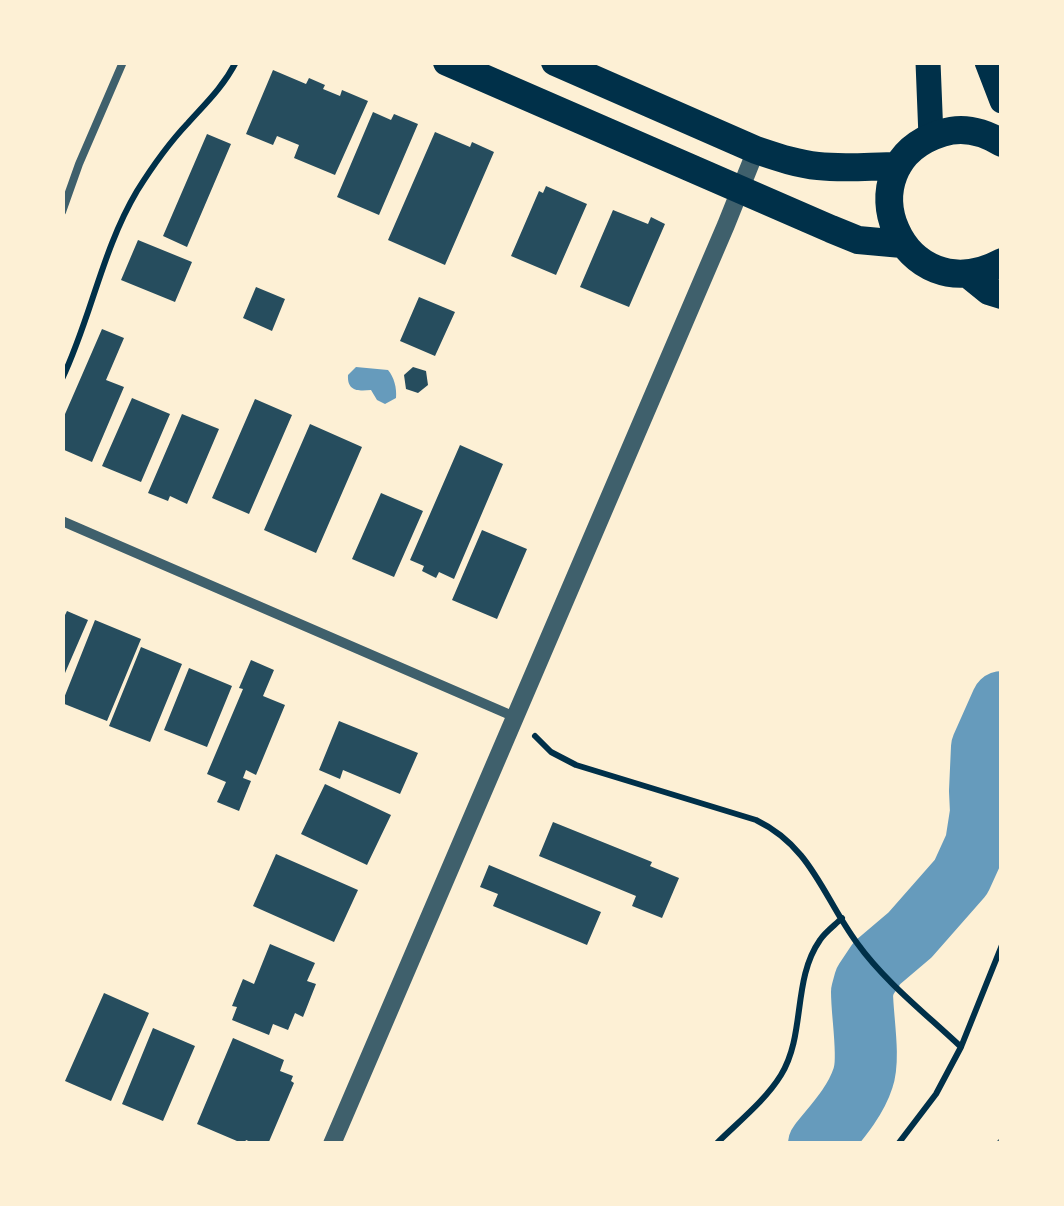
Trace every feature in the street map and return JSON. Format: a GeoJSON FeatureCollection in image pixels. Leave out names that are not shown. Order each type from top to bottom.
{"type":"FeatureCollection","features":[{"type":"Feature","properties":{"kind":"highway"},"geometry":{"type":"LineString","coordinates":[[446,62],[858,240],[902,244]]}},
{"type":"Feature","properties":{"kind":"highway"},"geometry":{"type":"LineString","coordinates":[[555,62],[756,150],[814,166],[898,166]]}},
{"type":"Feature","properties":{"kind":"highway"},"geometry":{"type":"LineString","coordinates":[[1002,143],[970,130],[930,136],[898,166],[890,185],[889,205],[892,226],[902,244],[931,268],[949,274],[968,274],[1002,262]]}},
{"type":"Feature","properties":{"kind":"highway"},"geometry":{"type":"LineString","coordinates":[[968,274],[988,290],[1002,295]]}},
{"type":"Feature","properties":{"kind":"main road"},"geometry":{"type":"LineString","coordinates":[[928,62],[930,136]]}},
{"type":"Feature","properties":{"kind":"main road"},"geometry":{"type":"LineString","coordinates":[[987,62],[1002,101]]}},
{"type":"Feature","properties":{"kind":"street"},"geometry":{"type":"LineString","coordinates":[[332,1144],[756,150]]}},
{"type":"Feature","properties":{"kind":"street"},"geometry":{"type":"LineString","coordinates":[[62,521],[515,717]]}},
{"type":"Feature","properties":{"kind":"lane"},"geometry":{"type":"LineString","coordinates":[[62,212],[123,62]]}},
{"type":"Feature","properties":{"kind":"path"},"geometry":{"type":"LineString","coordinates":[[62,379],[103,264],[136,193],[189,121],[214,96],[236,62]]}},
{"type":"Feature","properties":{"kind":"path"},"geometry":{"type":"LineString","coordinates":[[515,717],[551,752],[576,765],[772,827],[798,850],[858,946],[961,1046]]}},
{"type":"Feature","properties":{"kind":"path"},"geometry":{"type":"LineString","coordinates":[[716,1144],[782,1074],[795,1037],[809,962],[822,937],[842,918]]}},
{"type":"Feature","properties":{"kind":"path"},"geometry":{"type":"LineString","coordinates":[[898,1144],[936,1094],[961,1046],[1002,945]]}},
{"type":"Feature","properties":{"kind":"path"},"geometry":{"type":"LineString","coordinates":[[993,968],[1002,971]]}},
{"type":"Feature","properties":{"kind":"water"},"geometry":{"type":"Polygon","coordinates":[[[356,367],[388,370],[395,383],[396,398],[385,404],[371,390],[352,387],[348,375],[356,367]]]}},
{"type":"Feature","properties":{"kind":"building"},"geometry":{"type":"Polygon","coordinates":[[[273,70],[306,84],[309,78],[340,96],[342,90],[368,101],[335,175],[294,158],[299,145],[277,136],[273,145],[246,134],[273,70]]]}},
{"type":"Feature","properties":{"kind":"building"},"geometry":{"type":"Polygon","coordinates":[[[373,112],[391,120],[394,114],[418,124],[379,215],[337,197],[373,112]]]}},
{"type":"Feature","properties":{"kind":"building"},"geometry":{"type":"Polygon","coordinates":[[[435,132],[494,152],[445,265],[388,240],[435,132]]]}},
{"type":"Feature","properties":{"kind":"building"},"geometry":{"type":"Polygon","coordinates":[[[207,134],[231,144],[187,247],[163,236],[207,134]]]}},
{"type":"Feature","properties":{"kind":"building"},"geometry":{"type":"Polygon","coordinates":[[[546,186],[587,204],[556,275],[511,256],[539,191],[543,193],[546,186]]]}},
{"type":"Feature","properties":{"kind":"building"},"geometry":{"type":"Polygon","coordinates":[[[613,210],[648,224],[651,217],[665,224],[629,307],[580,287],[613,210]]]}},
{"type":"Feature","properties":{"kind":"building"},"geometry":{"type":"Polygon","coordinates":[[[138,240],[192,262],[175,302],[121,280],[138,240]]]}},
{"type":"Feature","properties":{"kind":"building"},"geometry":{"type":"Polygon","coordinates":[[[256,287],[285,299],[272,331],[243,318],[256,287]]]}},
{"type":"Feature","properties":{"kind":"building"},"geometry":{"type":"Polygon","coordinates":[[[419,297],[455,312],[435,356],[400,341],[419,297]]]}},
{"type":"Feature","properties":{"kind":"building"},"geometry":{"type":"Polygon","coordinates":[[[102,329],[124,338],[106,380],[124,387],[92,462],[62,449],[62,421],[102,329]]]}},
{"type":"Feature","properties":{"kind":"building"},"geometry":{"type":"Polygon","coordinates":[[[413,367],[426,371],[428,385],[418,393],[406,389],[404,375],[413,367]]]}},
{"type":"Feature","properties":{"kind":"building"},"geometry":{"type":"Polygon","coordinates":[[[132,398],[170,414],[141,482],[102,466],[132,398]]]}},
{"type":"Feature","properties":{"kind":"building"},"geometry":{"type":"Polygon","coordinates":[[[255,399],[292,415],[249,514],[212,498],[255,399]]]}},
{"type":"Feature","properties":{"kind":"building"},"geometry":{"type":"Polygon","coordinates":[[[182,414],[219,429],[187,504],[170,496],[168,501],[148,493],[182,414]]]}},
{"type":"Feature","properties":{"kind":"building"},"geometry":{"type":"Polygon","coordinates":[[[310,424],[362,447],[316,553],[264,530],[310,424]]]}},
{"type":"Feature","properties":{"kind":"building"},"geometry":{"type":"Polygon","coordinates":[[[460,445],[503,464],[454,579],[439,572],[436,578],[422,571],[424,566],[410,560],[460,445]]]}},
{"type":"Feature","properties":{"kind":"building"},"geometry":{"type":"Polygon","coordinates":[[[381,493],[423,511],[394,577],[352,559],[381,493]]]}},
{"type":"Feature","properties":{"kind":"building"},"geometry":{"type":"Polygon","coordinates":[[[482,530],[527,549],[497,619],[452,600],[482,530]]]}},
{"type":"Feature","properties":{"kind":"building"},"geometry":{"type":"Polygon","coordinates":[[[67,611],[88,620],[62,680],[62,621],[67,611]]]}},
{"type":"Feature","properties":{"kind":"building"},"geometry":{"type":"Polygon","coordinates":[[[95,620],[141,639],[107,721],[62,703],[95,620]]]}},
{"type":"Feature","properties":{"kind":"building"},"geometry":{"type":"Polygon","coordinates":[[[141,647],[182,664],[150,742],[109,726],[141,647]]]}},
{"type":"Feature","properties":{"kind":"building"},"geometry":{"type":"Polygon","coordinates":[[[251,660],[274,670],[263,696],[285,705],[256,775],[246,770],[243,778],[251,781],[239,811],[217,802],[226,782],[207,774],[251,660]]]}},
{"type":"Feature","properties":{"kind":"building"},"geometry":{"type":"Polygon","coordinates":[[[189,668],[232,686],[207,747],[164,730],[189,668]]]}},
{"type":"Feature","properties":{"kind":"building"},"geometry":{"type":"Polygon","coordinates":[[[339,721],[418,753],[400,794],[343,770],[340,779],[319,770],[339,721]]]}},
{"type":"Feature","properties":{"kind":"building"},"geometry":{"type":"Polygon","coordinates":[[[325,784],[391,815],[367,865],[301,834],[325,784]]]}},
{"type":"Feature","properties":{"kind":"building"},"geometry":{"type":"Polygon","coordinates":[[[553,822],[652,862],[650,866],[679,878],[662,918],[632,906],[636,896],[539,856],[553,822]]]}},
{"type":"Feature","properties":{"kind":"building"},"geometry":{"type":"Polygon","coordinates":[[[276,854],[358,890],[334,942],[253,906],[276,854]]]}},
{"type":"Feature","properties":{"kind":"building"},"geometry":{"type":"Polygon","coordinates":[[[489,865],[601,912],[587,945],[493,906],[498,894],[480,887],[489,865]]]}},
{"type":"Feature","properties":{"kind":"building"},"geometry":{"type":"Polygon","coordinates":[[[270,944],[315,963],[307,981],[316,984],[303,1017],[295,1013],[288,1030],[273,1024],[269,1035],[232,1020],[237,1007],[232,1006],[243,979],[254,984],[270,944]]]}},
{"type":"Feature","properties":{"kind":"building"},"geometry":{"type":"Polygon","coordinates":[[[104,993],[149,1013],[111,1101],[65,1081],[104,993]]]}},
{"type":"Feature","properties":{"kind":"building"},"geometry":{"type":"Polygon","coordinates":[[[153,1028],[195,1046],[163,1121],[122,1104],[153,1028]]]}},
{"type":"Feature","properties":{"kind":"building"},"geometry":{"type":"Polygon","coordinates":[[[233,1038],[284,1060],[280,1071],[293,1076],[294,1083],[268,1144],[246,1140],[244,1144],[197,1124],[233,1038]]]}},
{"type":"Feature","properties":{"kind":"waterway"},"geometry":{"type":"LineString","coordinates":[[819,1144],[850,1105],[863,1078],[865,981],[877,963],[910,935],[961,877],[976,844],[981,812],[982,747],[1002,702]]}}]}
